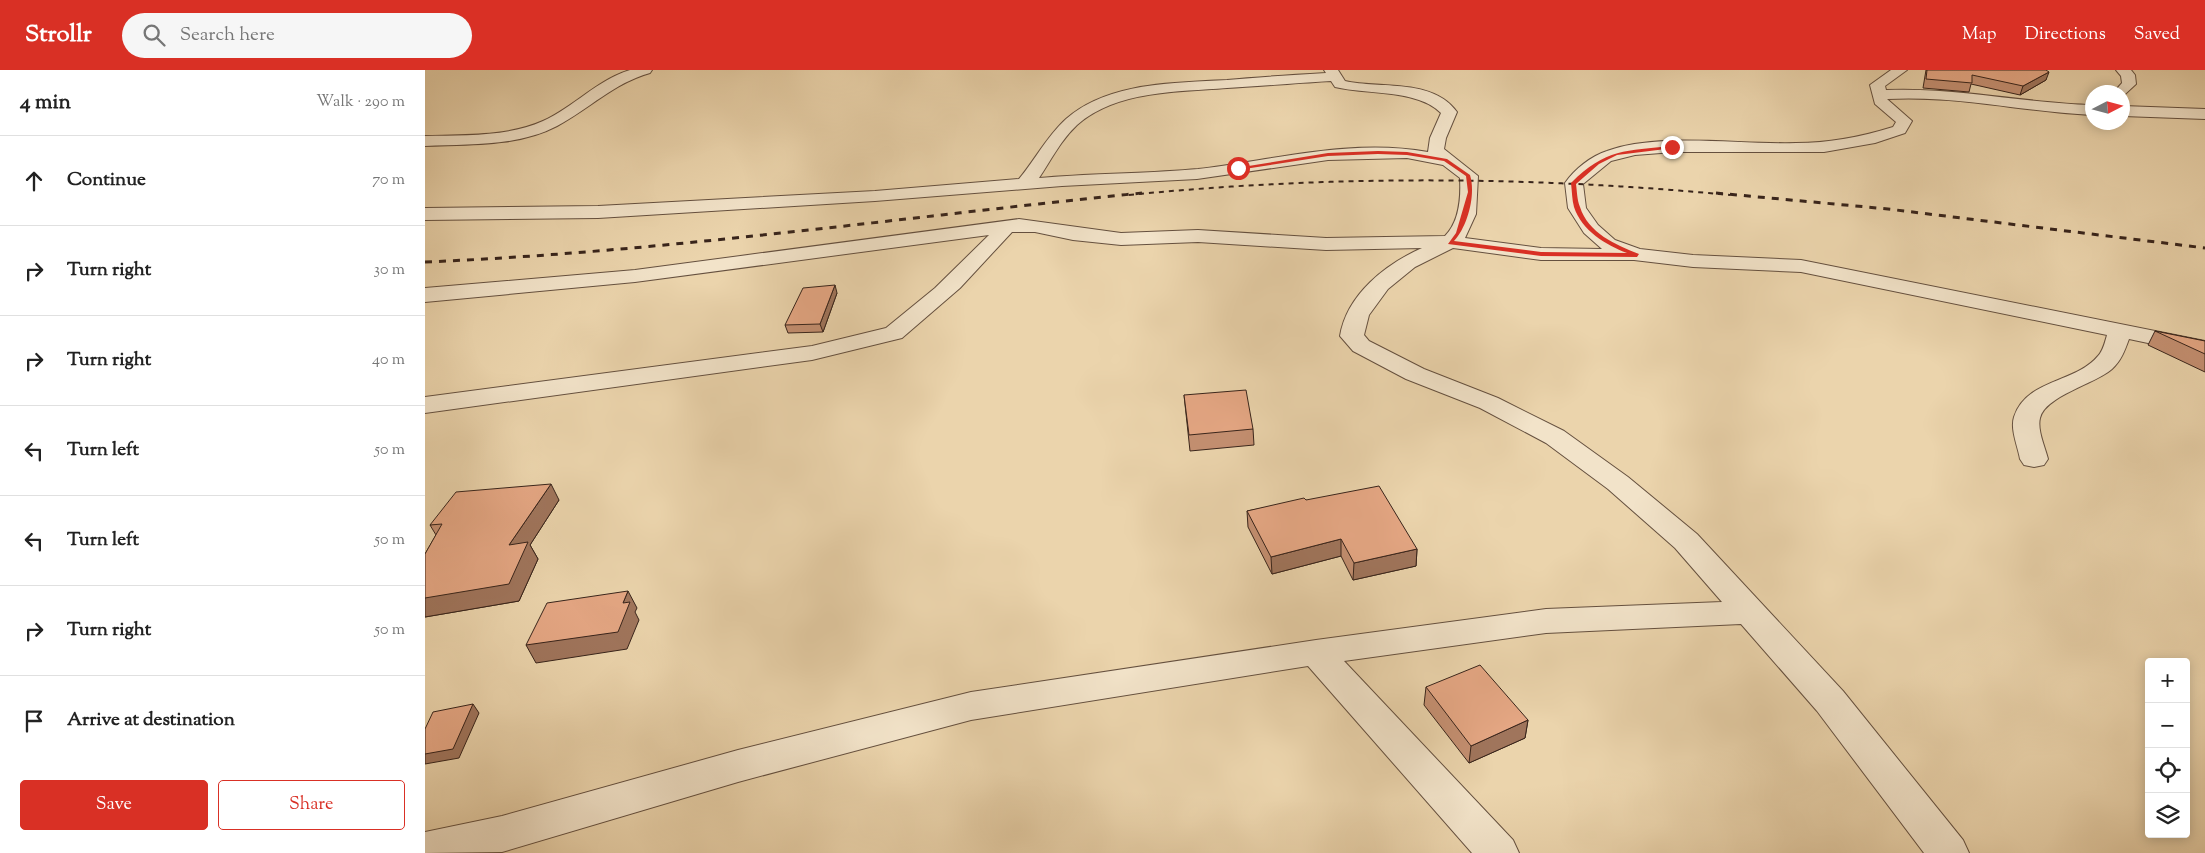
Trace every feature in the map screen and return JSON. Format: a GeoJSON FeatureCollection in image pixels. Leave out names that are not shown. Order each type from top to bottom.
{"type":"FeatureCollection","features":[{"type":"Feature","properties":{"kind":"street"},"geometry":{"type":"LineString","coordinates":[[425,141],[491,136],[533,130],[564,116],[621,77],[645,70]]}},
{"type":"Feature","properties":{"kind":"street"},"geometry":{"type":"LineString","coordinates":[[1637,255],[1608,244],[1591,229],[1577,208],[1574,183],[1598,163],[1616,154],[1672,147],[1805,147],[1881,138],[1899,130],[1904,121],[1880,101],[1877,85],[1900,70]]}},
{"type":"Feature","properties":{"kind":"street"},"geometry":{"type":"LineString","coordinates":[[2123,70],[2128,76],[2128,85]]}},
{"type":"Feature","properties":{"kind":"street"},"geometry":{"type":"LineString","coordinates":[[1024,185],[1039,167],[1047,150],[1081,115],[1126,96],[1172,88],[1334,73],[1340,84],[1351,88],[1407,93],[1433,98],[1443,104],[1449,112],[1448,119],[1436,137],[1436,151],[1469,176],[1470,192],[1459,233],[1450,242],[1407,263],[1377,289],[1358,310],[1352,325],[1352,336],[1361,346],[1415,374],[1489,403],[1555,437],[1618,483],[1686,541],[1830,701],[1949,853]]}},
{"type":"Feature","properties":{"kind":"street"},"geometry":{"type":"LineString","coordinates":[[1880,95],[1912,94],[2041,108],[2085,110]]}},
{"type":"Feature","properties":{"kind":"street"},"geometry":{"type":"LineString","coordinates":[[2130,111],[2205,114]]}},
{"type":"Feature","properties":{"kind":"street"},"geometry":{"type":"LineString","coordinates":[[425,214],[644,210],[1062,181],[1197,174],[1328,155],[1407,153],[1446,160]]}},
{"type":"Feature","properties":{"kind":"street"},"geometry":{"type":"LineString","coordinates":[[425,405],[812,353],[893,333],[899,326],[933,303],[977,261],[1007,226]]}},
{"type":"Feature","properties":{"kind":"street"},"geometry":{"type":"LineString","coordinates":[[427,297],[635,276],[753,262],[1007,226],[1035,226],[1073,234],[1121,239],[1199,236],[1326,244],[1450,242],[1541,254],[1637,255],[1693,261],[1801,266],[2205,348]]}},
{"type":"Feature","properties":{"kind":"street"},"geometry":{"type":"LineString","coordinates":[[2034,459],[2027,419],[2032,405],[2054,391],[2084,378],[2106,363],[2120,332]]}},
{"type":"Feature","properties":{"kind":"street"},"geometry":{"type":"LineString","coordinates":[[425,850],[502,834],[747,763],[971,706],[1316,652],[1546,622],[1748,612]]}},
{"type":"Feature","properties":{"kind":"street"},"geometry":{"type":"LineString","coordinates":[[1316,652],[1499,853]]}},
{"type":"Feature","properties":{"kind":"building"},"geometry":{"type":"Polygon","coordinates":[[[1927,70],[2046,70],[2049,72],[2023,86],[1972,75],[1972,83],[1926,79],[1927,70]]]}},
{"type":"Feature","properties":{"kind":"building"},"geometry":{"type":"Polygon","coordinates":[[[835,285],[820,324],[785,325],[803,288],[835,285]]]}},
{"type":"Feature","properties":{"kind":"building"},"geometry":{"type":"Polygon","coordinates":[[[2155,331],[2205,341],[2205,354],[2155,331]]]}},
{"type":"Feature","properties":{"kind":"building"},"geometry":{"type":"Polygon","coordinates":[[[1246,390],[1253,429],[1189,435],[1184,395],[1246,390]]]}},
{"type":"Feature","properties":{"kind":"building"},"geometry":{"type":"Polygon","coordinates":[[[551,484],[509,545],[528,542],[509,584],[425,598],[425,554],[442,524],[430,525],[456,492],[551,484]]]}},
{"type":"Feature","properties":{"kind":"building"},"geometry":{"type":"Polygon","coordinates":[[[1379,486],[1417,549],[1354,563],[1341,539],[1271,557],[1247,511],[1304,498],[1306,500],[1379,486]]]}},
{"type":"Feature","properties":{"kind":"building"},"geometry":{"type":"Polygon","coordinates":[[[628,591],[623,603],[630,602],[618,632],[526,645],[547,603],[628,591]]]}},
{"type":"Feature","properties":{"kind":"building"},"geometry":{"type":"Polygon","coordinates":[[[1480,665],[1528,720],[1471,746],[1426,687],[1480,665]]]}},
{"type":"Feature","properties":{"kind":"building"},"geometry":{"type":"Polygon","coordinates":[[[473,704],[453,749],[425,754],[425,729],[433,712],[473,704]]]}},
{"type":"Feature","properties":{"kind":"railway"},"geometry":{"type":"LineString","coordinates":[[1129,195],[1279,184],[1429,180],[1580,184],[1730,195]]}},
{"type":"Feature","properties":{"kind":"railway"},"geometry":{"type":"LineString","coordinates":[[425,262],[515,257],[694,242],[1142,193]]}},
{"type":"Feature","properties":{"kind":"railway"},"geometry":{"type":"LineString","coordinates":[[1716,193],[1888,209],[2205,248]]}},
{"type":"Feature","properties":{"kind":"route"},"geometry":{"type":"LineString","coordinates":[[1238,168],[1293,159],[1378,152],[1407,153],[1446,160],[1456,165],[1469,176],[1470,192],[1459,233],[1450,242],[1541,254],[1637,255],[1608,244],[1591,229],[1577,208],[1574,183],[1582,174],[1616,154],[1672,147]]}}]}
